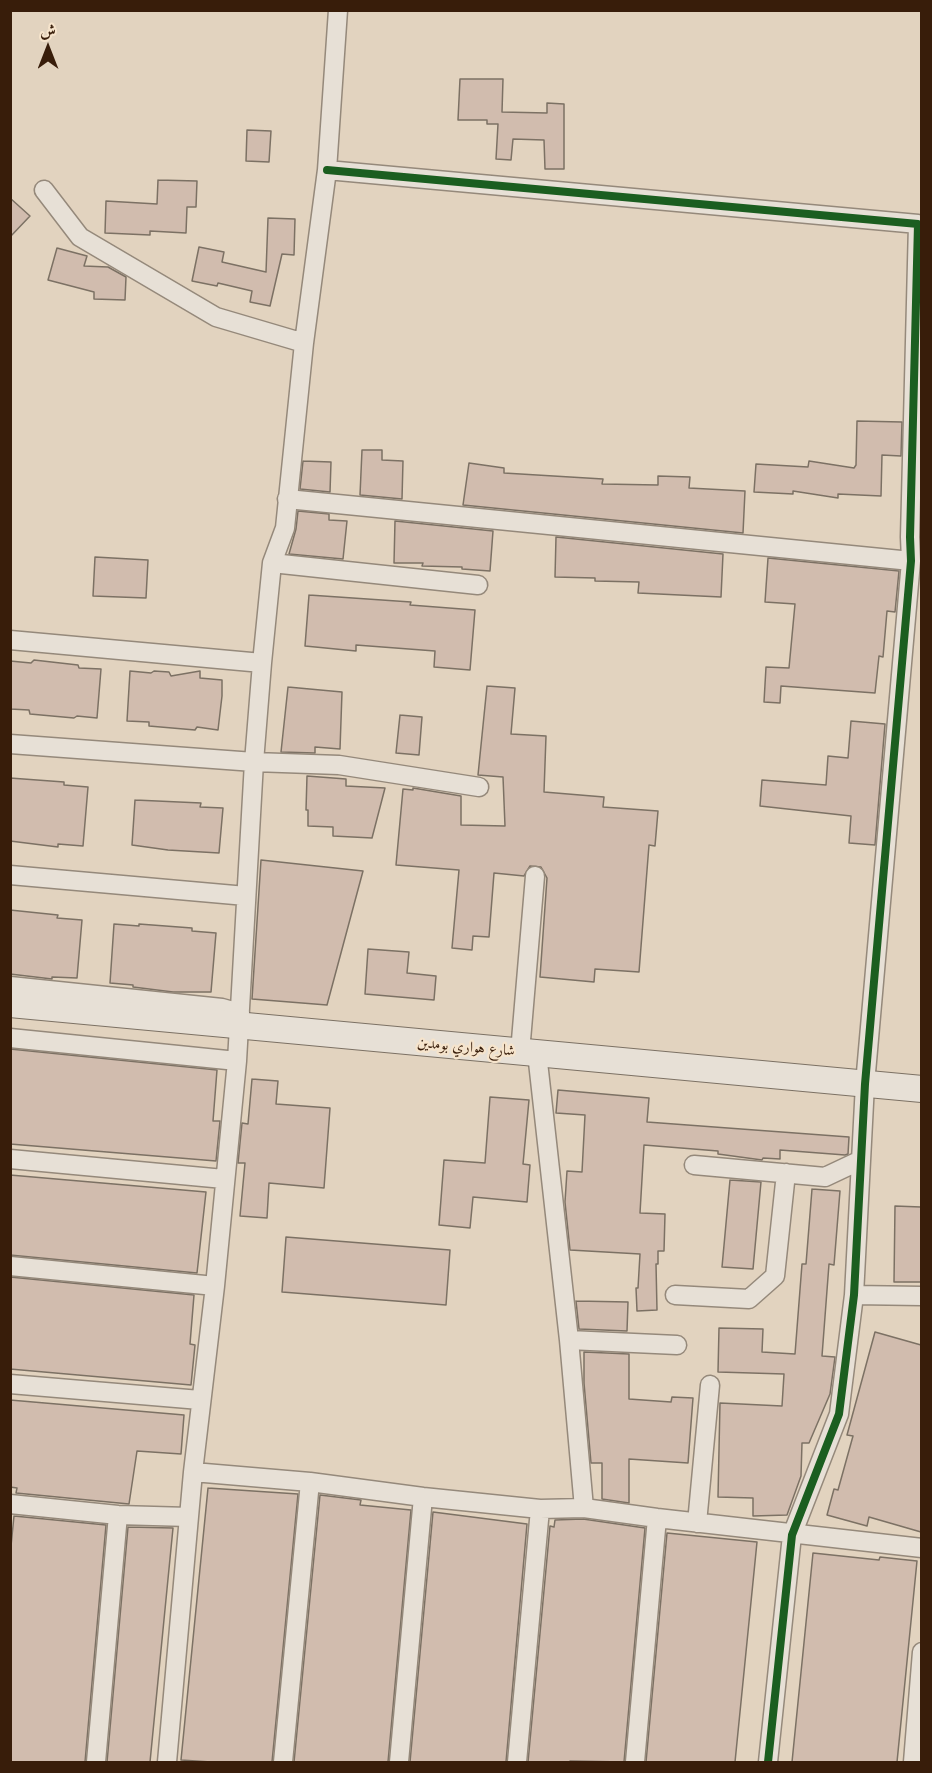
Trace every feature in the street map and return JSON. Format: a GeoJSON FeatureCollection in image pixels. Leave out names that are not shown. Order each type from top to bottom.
{"type":"FeatureCollection","features":[{"type":"Feature","properties":{"kind":"main road","name":"شارع هواري بومدين"},"geometry":{"type":"LineString","coordinates":[[10,1004],[239,1019],[529,1053],[921,1089]]}},
{"type":"Feature","properties":{"kind":"street"},"geometry":{"type":"LineString","coordinates":[[167,1762],[200,1400],[215,1286],[237,1060],[262,663],[272,563],[285,528],[304,343],[327,170],[338,10]]}},
{"type":"Feature","properties":{"kind":"street"},"geometry":{"type":"LineString","coordinates":[[327,170],[918,225],[911,561],[865,1084],[854,1295],[839,1414],[792,1535],[768,1762]]}},
{"type":"Feature","properties":{"kind":"street"},"geometry":{"type":"LineString","coordinates":[[44,190],[80,237],[216,317],[304,343]]}},
{"type":"Feature","properties":{"kind":"street"},"geometry":{"type":"LineString","coordinates":[[287,499],[911,561]]}},
{"type":"Feature","properties":{"kind":"street"},"geometry":{"type":"LineString","coordinates":[[272,563],[478,585]]}},
{"type":"Feature","properties":{"kind":"street"},"geometry":{"type":"LineString","coordinates":[[10,640],[262,663]]}},
{"type":"Feature","properties":{"kind":"street"},"geometry":{"type":"LineString","coordinates":[[10,744],[254,762],[339,765],[479,787]]}},
{"type":"Feature","properties":{"kind":"street"},"geometry":{"type":"LineString","coordinates":[[10,875],[246,896]]}},
{"type":"Feature","properties":{"kind":"street"},"geometry":{"type":"LineString","coordinates":[[535,876],[529,1053],[569,1340],[584,1508]]}},
{"type":"Feature","properties":{"kind":"street"},"geometry":{"type":"LineString","coordinates":[[10,986],[222,1008],[239,1019]]}},
{"type":"Feature","properties":{"kind":"street"},"geometry":{"type":"LineString","coordinates":[[10,1038],[237,1060]]}},
{"type":"Feature","properties":{"kind":"street"},"geometry":{"type":"LineString","coordinates":[[10,1159],[224,1179]]}},
{"type":"Feature","properties":{"kind":"street"},"geometry":{"type":"LineString","coordinates":[[694,1165],[825,1177],[861,1160]]}},
{"type":"Feature","properties":{"kind":"street"},"geometry":{"type":"LineString","coordinates":[[675,1295],[748,1299],[775,1276],[786,1173]]}},
{"type":"Feature","properties":{"kind":"street"},"geometry":{"type":"LineString","coordinates":[[10,1266],[215,1286]]}},
{"type":"Feature","properties":{"kind":"street"},"geometry":{"type":"LineString","coordinates":[[854,1295],[921,1296]]}},
{"type":"Feature","properties":{"kind":"street"},"geometry":{"type":"LineString","coordinates":[[569,1340],[677,1344]]}},
{"type":"Feature","properties":{"kind":"street"},"geometry":{"type":"LineString","coordinates":[[10,1384],[200,1400]]}},
{"type":"Feature","properties":{"kind":"street"},"geometry":{"type":"LineString","coordinates":[[697,1523],[710,1384]]}},
{"type":"Feature","properties":{"kind":"street"},"geometry":{"type":"LineString","coordinates":[[193,1472],[310,1482],[540,1509],[584,1508],[792,1535],[921,1548]]}},
{"type":"Feature","properties":{"kind":"street"},"geometry":{"type":"LineString","coordinates":[[283,1762],[310,1482]]}},
{"type":"Feature","properties":{"kind":"street"},"geometry":{"type":"LineString","coordinates":[[399,1762],[423,1497]]}},
{"type":"Feature","properties":{"kind":"street"},"geometry":{"type":"LineString","coordinates":[[10,1504],[118,1515],[189,1517]]}},
{"type":"Feature","properties":{"kind":"street"},"geometry":{"type":"LineString","coordinates":[[517,1762],[540,1509]]}},
{"type":"Feature","properties":{"kind":"street"},"geometry":{"type":"LineString","coordinates":[[96,1762],[118,1515]]}},
{"type":"Feature","properties":{"kind":"street"},"geometry":{"type":"LineString","coordinates":[[636,1762],[657,1518]]}},
{"type":"Feature","properties":{"kind":"street"},"geometry":{"type":"LineString","coordinates":[[913,1762],[921,1652]]}},
{"type":"Feature","properties":{"kind":"building"},"geometry":{"type":"Polygon","coordinates":[[[460,79],[503,79],[502,112],[547,113],[547,103],[564,104],[564,169],[545,169],[544,140],[513,139],[511,160],[496,159],[498,124],[487,124],[487,120],[458,120],[460,79]]]}},
{"type":"Feature","properties":{"kind":"building"},"geometry":{"type":"Polygon","coordinates":[[[247,130],[271,131],[269,162],[246,161],[247,130]]]}},
{"type":"Feature","properties":{"kind":"building"},"geometry":{"type":"Polygon","coordinates":[[[158,180],[197,181],[196,207],[187,207],[186,233],[150,231],[150,235],[105,233],[106,201],[157,204],[158,180]]]}},
{"type":"Feature","properties":{"kind":"building"},"geometry":{"type":"Polygon","coordinates":[[[10,198],[30,216],[10,237],[10,198]]]}},
{"type":"Feature","properties":{"kind":"building"},"geometry":{"type":"Polygon","coordinates":[[[268,218],[295,219],[294,255],[282,254],[270,306],[250,302],[252,291],[218,283],[217,286],[192,281],[199,247],[224,252],[222,262],[266,272],[268,218]]]}},
{"type":"Feature","properties":{"kind":"building"},"geometry":{"type":"Polygon","coordinates":[[[57,248],[87,256],[84,266],[108,267],[126,277],[125,300],[94,299],[94,292],[48,280],[57,248]]]}},
{"type":"Feature","properties":{"kind":"building"},"geometry":{"type":"Polygon","coordinates":[[[857,421],[902,422],[901,456],[882,455],[881,496],[838,494],[838,498],[793,491],[793,494],[754,492],[756,464],[808,467],[809,461],[854,468],[856,465],[857,421]]]}},
{"type":"Feature","properties":{"kind":"building"},"geometry":{"type":"Polygon","coordinates":[[[362,450],[382,450],[382,460],[403,461],[402,499],[360,495],[362,450]]]}},
{"type":"Feature","properties":{"kind":"building"},"geometry":{"type":"Polygon","coordinates":[[[303,461],[331,462],[330,492],[300,489],[303,461]]]}},
{"type":"Feature","properties":{"kind":"building"},"geometry":{"type":"Polygon","coordinates":[[[469,463],[504,468],[504,473],[603,479],[602,484],[658,485],[658,476],[690,477],[689,488],[745,491],[743,533],[463,505],[469,463]]]}},
{"type":"Feature","properties":{"kind":"building"},"geometry":{"type":"Polygon","coordinates":[[[298,511],[329,514],[329,520],[347,521],[343,559],[289,554],[298,511]]]}},
{"type":"Feature","properties":{"kind":"building"},"geometry":{"type":"Polygon","coordinates":[[[395,521],[493,531],[490,571],[462,569],[462,567],[422,566],[423,563],[394,563],[395,521]]]}},
{"type":"Feature","properties":{"kind":"building"},"geometry":{"type":"Polygon","coordinates":[[[556,537],[723,554],[721,597],[638,593],[639,582],[555,577],[556,537]]]}},
{"type":"Feature","properties":{"kind":"building"},"geometry":{"type":"Polygon","coordinates":[[[95,557],[148,560],[146,598],[93,596],[95,557]]]}},
{"type":"Feature","properties":{"kind":"building"},"geometry":{"type":"Polygon","coordinates":[[[768,558],[899,571],[895,612],[887,611],[883,657],[879,656],[875,693],[781,686],[780,703],[764,702],[766,667],[789,668],[795,604],[765,602],[768,558]]]}},
{"type":"Feature","properties":{"kind":"building"},"geometry":{"type":"Polygon","coordinates":[[[309,595],[411,602],[410,605],[475,610],[470,670],[434,667],[435,651],[356,645],[356,651],[305,646],[309,595]]]}},
{"type":"Feature","properties":{"kind":"building"},"geometry":{"type":"Polygon","coordinates":[[[34,660],[78,665],[79,668],[101,669],[97,718],[30,714],[29,710],[10,709],[10,661],[31,663],[34,660]]]}},
{"type":"Feature","properties":{"kind":"building"},"geometry":{"type":"Polygon","coordinates":[[[130,671],[169,672],[171,676],[200,671],[200,678],[222,680],[218,730],[149,726],[149,722],[127,721],[130,671]]]}},
{"type":"Feature","properties":{"kind":"building"},"geometry":{"type":"Polygon","coordinates":[[[487,686],[515,688],[511,734],[546,736],[544,792],[604,797],[603,807],[658,811],[655,846],[649,845],[639,972],[595,969],[594,982],[540,977],[547,878],[541,867],[530,866],[524,876],[494,873],[489,937],[473,936],[472,950],[452,948],[459,870],[396,865],[403,789],[413,790],[413,788],[461,796],[461,825],[505,826],[503,777],[478,775],[487,686]]]}},
{"type":"Feature","properties":{"kind":"building"},"geometry":{"type":"Polygon","coordinates":[[[288,687],[342,692],[340,749],[315,747],[315,753],[281,752],[288,687]]]}},
{"type":"Feature","properties":{"kind":"building"},"geometry":{"type":"Polygon","coordinates":[[[400,715],[422,717],[419,755],[396,753],[400,715]]]}},
{"type":"Feature","properties":{"kind":"building"},"geometry":{"type":"Polygon","coordinates":[[[851,721],[885,724],[875,845],[849,843],[851,816],[760,806],[762,780],[826,785],[828,756],[848,758],[851,721]]]}},
{"type":"Feature","properties":{"kind":"building"},"geometry":{"type":"Polygon","coordinates":[[[307,776],[346,779],[346,786],[385,788],[372,838],[333,836],[333,827],[308,826],[307,776]]]}},
{"type":"Feature","properties":{"kind":"building"},"geometry":{"type":"Polygon","coordinates":[[[10,778],[64,782],[64,785],[88,787],[83,846],[58,844],[58,847],[10,841],[10,778]]]}},
{"type":"Feature","properties":{"kind":"building"},"geometry":{"type":"Polygon","coordinates":[[[135,800],[201,803],[200,807],[223,808],[219,853],[132,845],[135,800]]]}},
{"type":"Feature","properties":{"kind":"building"},"geometry":{"type":"Polygon","coordinates":[[[261,860],[363,871],[327,1005],[252,999],[261,860]]]}},
{"type":"Feature","properties":{"kind":"building"},"geometry":{"type":"Polygon","coordinates":[[[10,910],[82,920],[77,978],[52,977],[52,979],[10,974],[10,910]]]}},
{"type":"Feature","properties":{"kind":"building"},"geometry":{"type":"Polygon","coordinates":[[[114,924],[192,928],[192,931],[216,933],[211,992],[173,992],[110,983],[114,924]]]}},
{"type":"Feature","properties":{"kind":"building"},"geometry":{"type":"Polygon","coordinates":[[[368,949],[409,952],[407,973],[436,976],[434,1000],[365,994],[368,949]]]}},
{"type":"Feature","properties":{"kind":"building"},"geometry":{"type":"Polygon","coordinates":[[[10,1049],[217,1070],[213,1121],[220,1121],[216,1161],[10,1144],[10,1049]]]}},
{"type":"Feature","properties":{"kind":"building"},"geometry":{"type":"Polygon","coordinates":[[[252,1079],[278,1081],[276,1104],[330,1108],[324,1188],[269,1183],[267,1218],[240,1216],[245,1163],[238,1163],[242,1123],[248,1124],[252,1079]]]}},
{"type":"Feature","properties":{"kind":"building"},"geometry":{"type":"Polygon","coordinates":[[[558,1090],[649,1098],[647,1122],[849,1137],[848,1154],[780,1150],[780,1159],[763,1158],[762,1160],[718,1154],[718,1151],[644,1145],[640,1213],[665,1214],[664,1251],[658,1251],[658,1264],[656,1264],[657,1310],[637,1311],[636,1288],[638,1288],[640,1254],[570,1250],[565,1202],[567,1171],[582,1172],[585,1115],[556,1113],[558,1090]]]}},
{"type":"Feature","properties":{"kind":"building"},"geometry":{"type":"Polygon","coordinates":[[[490,1097],[529,1100],[523,1164],[530,1165],[527,1202],[473,1197],[470,1228],[439,1225],[444,1160],[485,1163],[490,1097]]]}},
{"type":"Feature","properties":{"kind":"building"},"geometry":{"type":"Polygon","coordinates":[[[10,1175],[206,1192],[197,1273],[10,1255],[10,1175]]]}},
{"type":"Feature","properties":{"kind":"building"},"geometry":{"type":"Polygon","coordinates":[[[730,1180],[761,1182],[753,1269],[722,1267],[730,1180]]]}},
{"type":"Feature","properties":{"kind":"building"},"geometry":{"type":"Polygon","coordinates":[[[812,1189],[840,1191],[834,1265],[829,1264],[822,1356],[835,1357],[830,1394],[809,1443],[802,1443],[801,1476],[787,1515],[753,1516],[753,1498],[718,1497],[720,1403],[782,1406],[784,1374],[718,1372],[719,1328],[763,1329],[762,1352],[795,1354],[802,1264],[806,1264],[812,1189]]]}},
{"type":"Feature","properties":{"kind":"building"},"geometry":{"type":"Polygon","coordinates":[[[895,1206],[921,1207],[921,1282],[894,1282],[895,1206]]]}},
{"type":"Feature","properties":{"kind":"building"},"geometry":{"type":"Polygon","coordinates":[[[286,1237],[450,1250],[446,1305],[282,1292],[286,1237]]]}},
{"type":"Feature","properties":{"kind":"building"},"geometry":{"type":"Polygon","coordinates":[[[10,1277],[194,1295],[190,1344],[195,1345],[191,1385],[10,1369],[10,1277]]]}},
{"type":"Feature","properties":{"kind":"building"},"geometry":{"type":"Polygon","coordinates":[[[576,1301],[628,1302],[627,1331],[579,1329],[576,1301]]]}},
{"type":"Feature","properties":{"kind":"building"},"geometry":{"type":"Polygon","coordinates":[[[875,1332],[921,1345],[921,1532],[869,1517],[867,1526],[827,1515],[834,1489],[838,1490],[853,1436],[847,1435],[875,1332]]]}},
{"type":"Feature","properties":{"kind":"building"},"geometry":{"type":"Polygon","coordinates":[[[584,1352],[629,1354],[629,1399],[671,1402],[672,1397],[693,1398],[688,1463],[629,1459],[629,1503],[602,1499],[602,1463],[591,1463],[584,1383],[584,1352]]]}},
{"type":"Feature","properties":{"kind":"building"},"geometry":{"type":"Polygon","coordinates":[[[10,1400],[184,1415],[181,1454],[137,1451],[129,1504],[16,1493],[17,1488],[10,1487],[10,1400]]]}},
{"type":"Feature","properties":{"kind":"building"},"geometry":{"type":"Polygon","coordinates":[[[208,1488],[298,1494],[272,1762],[181,1760],[208,1488]]]}},
{"type":"Feature","properties":{"kind":"building"},"geometry":{"type":"Polygon","coordinates":[[[320,1495],[361,1500],[360,1505],[411,1510],[388,1762],[294,1762],[320,1495]]]}},
{"type":"Feature","properties":{"kind":"building"},"geometry":{"type":"Polygon","coordinates":[[[433,1512],[527,1524],[506,1762],[410,1762],[433,1512]]]}},
{"type":"Feature","properties":{"kind":"building"},"geometry":{"type":"Polygon","coordinates":[[[14,1516],[106,1525],[85,1762],[10,1762],[10,1556],[14,1516]]]}},
{"type":"Feature","properties":{"kind":"building"},"geometry":{"type":"Polygon","coordinates":[[[583,1519],[645,1528],[624,1762],[528,1762],[550,1526],[554,1527],[555,1520],[583,1519]]]}},
{"type":"Feature","properties":{"kind":"building"},"geometry":{"type":"Polygon","coordinates":[[[128,1527],[173,1528],[150,1762],[107,1762],[128,1527]]]}},
{"type":"Feature","properties":{"kind":"building"},"geometry":{"type":"Polygon","coordinates":[[[667,1533],[757,1542],[735,1762],[646,1762],[667,1533]]]}},
{"type":"Feature","properties":{"kind":"building"},"geometry":{"type":"Polygon","coordinates":[[[813,1553],[879,1560],[880,1557],[917,1561],[897,1762],[792,1762],[813,1553]]]}},
{"type":"Feature","properties":{"kind":"cycle path"},"geometry":{"type":"LineString","coordinates":[[327,170],[918,224],[911,561],[865,1084],[854,1295],[839,1414],[792,1535],[768,1762]]}}]}
